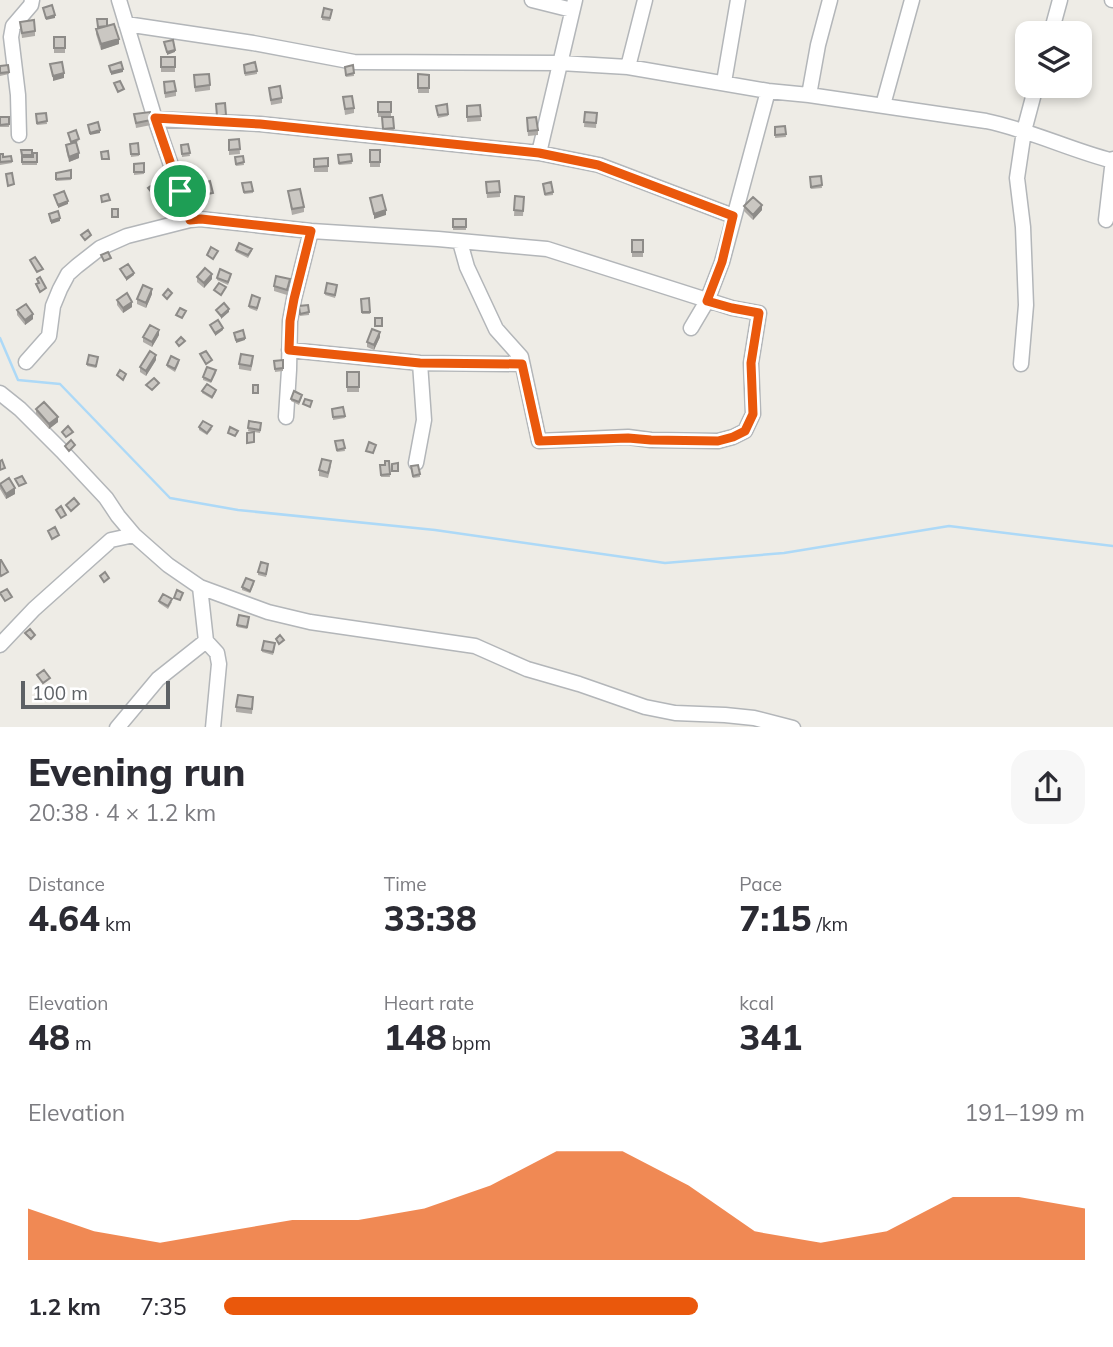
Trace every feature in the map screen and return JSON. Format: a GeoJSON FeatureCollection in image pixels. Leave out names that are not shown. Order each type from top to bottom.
{"type":"FeatureCollection","features":[{"type":"Feature","properties":{"kind":"street"},"geometry":{"type":"LineString","coordinates":[[19,135],[18,95],[11,37],[13,26],[31,5],[32,0]]}},
{"type":"Feature","properties":{"kind":"street"},"geometry":{"type":"LineString","coordinates":[[119,0],[190,220]]}},
{"type":"Feature","properties":{"kind":"street"},"geometry":{"type":"LineString","coordinates":[[532,0],[574,5],[539,153]]}},
{"type":"Feature","properties":{"kind":"street"},"geometry":{"type":"LineString","coordinates":[[628,67],[645,0]]}},
{"type":"Feature","properties":{"kind":"street"},"geometry":{"type":"LineString","coordinates":[[724,82],[738,0]]}},
{"type":"Feature","properties":{"kind":"street"},"geometry":{"type":"LineString","coordinates":[[809,95],[830,0]]}},
{"type":"Feature","properties":{"kind":"street"},"geometry":{"type":"LineString","coordinates":[[883,105],[912,0]]}},
{"type":"Feature","properties":{"kind":"street"},"geometry":{"type":"LineString","coordinates":[[1054,21],[1060,0]]}},
{"type":"Feature","properties":{"kind":"street"},"geometry":{"type":"LineString","coordinates":[[126,24],[253,43],[354,62],[559,63],[628,67],[768,91],[883,105],[1009,125],[1090,155],[1113,160],[1106,220]]}},
{"type":"Feature","properties":{"kind":"street"},"geometry":{"type":"LineString","coordinates":[[691,328],[707,301],[722,262],[768,91]]}},
{"type":"Feature","properties":{"kind":"street"},"geometry":{"type":"LineString","coordinates":[[1021,364],[1026,304],[1023,227],[1017,177],[1024,131],[1033,98]]}},
{"type":"Feature","properties":{"kind":"street"},"geometry":{"type":"LineString","coordinates":[[155,118],[260,124],[539,153],[598,165],[733,216]]}},
{"type":"Feature","properties":{"kind":"street"},"geometry":{"type":"LineString","coordinates":[[26,362],[49,336],[53,306],[68,274],[100,248],[127,236],[190,220],[547,249],[707,301],[759,313],[751,363],[753,414],[745,431],[718,441],[628,438],[539,441],[520,357],[496,329],[467,267],[460,242]]}},
{"type":"Feature","properties":{"kind":"street"},"geometry":{"type":"LineString","coordinates":[[286,416],[290,321],[311,231]]}},
{"type":"Feature","properties":{"kind":"street"},"geometry":{"type":"LineString","coordinates":[[289,350],[420,363],[522,364]]}},
{"type":"Feature","properties":{"kind":"street"},"geometry":{"type":"LineString","coordinates":[[416,464],[424,420],[420,363]]}},
{"type":"Feature","properties":{"kind":"street"},"geometry":{"type":"LineString","coordinates":[[0,393],[62,451],[106,498],[134,535],[168,565],[200,587],[268,612],[310,622],[475,646],[527,669],[645,707],[675,713],[754,718],[793,727]]}},
{"type":"Feature","properties":{"kind":"street"},"geometry":{"type":"LineString","coordinates":[[111,540],[118,516]]}},
{"type":"Feature","properties":{"kind":"street"},"geometry":{"type":"LineString","coordinates":[[0,645],[111,540],[134,535]]}},
{"type":"Feature","properties":{"kind":"street"},"geometry":{"type":"LineString","coordinates":[[200,587],[206,641],[217,653],[219,664],[214,727]]}},
{"type":"Feature","properties":{"kind":"street"},"geometry":{"type":"LineString","coordinates":[[117,727],[158,679],[206,641]]}},
{"type":"Feature","properties":{"kind":"building"},"geometry":{"type":"Polygon","coordinates":[[[52,5],[55,15],[46,18],[43,8],[52,5]]]}},
{"type":"Feature","properties":{"kind":"building"},"geometry":{"type":"Polygon","coordinates":[[[324,8],[332,10],[330,18],[322,17],[324,8]]]}},
{"type":"Feature","properties":{"kind":"building"},"geometry":{"type":"Polygon","coordinates":[[[97,19],[107,19],[107,26],[98,27],[97,19]]]}},
{"type":"Feature","properties":{"kind":"building"},"geometry":{"type":"Polygon","coordinates":[[[34,20],[35,31],[22,33],[20,22],[34,20]]]}},
{"type":"Feature","properties":{"kind":"building"},"geometry":{"type":"Polygon","coordinates":[[[114,24],[119,39],[101,44],[96,29],[114,24]]]}},
{"type":"Feature","properties":{"kind":"building"},"geometry":{"type":"Polygon","coordinates":[[[54,37],[65,37],[65,48],[54,48],[54,37]]]}},
{"type":"Feature","properties":{"kind":"building"},"geometry":{"type":"Polygon","coordinates":[[[173,40],[175,50],[167,52],[164,42],[173,40]]]}},
{"type":"Feature","properties":{"kind":"building"},"geometry":{"type":"Polygon","coordinates":[[[161,57],[175,57],[175,67],[161,67],[161,57]]]}},
{"type":"Feature","properties":{"kind":"building"},"geometry":{"type":"Polygon","coordinates":[[[62,62],[64,73],[53,76],[50,64],[62,62]]]}},
{"type":"Feature","properties":{"kind":"building"},"geometry":{"type":"Polygon","coordinates":[[[121,62],[123,69],[111,72],[109,66],[121,62]]]}},
{"type":"Feature","properties":{"kind":"building"},"geometry":{"type":"Polygon","coordinates":[[[255,62],[257,71],[245,73],[244,65],[255,62]]]}},
{"type":"Feature","properties":{"kind":"building"},"geometry":{"type":"Polygon","coordinates":[[[8,65],[9,72],[0,73],[0,66],[8,65]]]}},
{"type":"Feature","properties":{"kind":"building"},"geometry":{"type":"Polygon","coordinates":[[[353,65],[354,73],[346,75],[345,67],[353,65]]]}},
{"type":"Feature","properties":{"kind":"building"},"geometry":{"type":"Polygon","coordinates":[[[209,74],[210,85],[195,87],[194,75],[209,74]]]}},
{"type":"Feature","properties":{"kind":"building"},"geometry":{"type":"Polygon","coordinates":[[[418,74],[429,75],[429,88],[418,88],[418,74]]]}},
{"type":"Feature","properties":{"kind":"building"},"geometry":{"type":"Polygon","coordinates":[[[120,81],[124,89],[118,92],[114,83],[120,81]]]}},
{"type":"Feature","properties":{"kind":"building"},"geometry":{"type":"Polygon","coordinates":[[[174,81],[176,91],[165,93],[164,82],[174,81]]]}},
{"type":"Feature","properties":{"kind":"building"},"geometry":{"type":"Polygon","coordinates":[[[280,86],[282,98],[271,100],[269,88],[280,86]]]}},
{"type":"Feature","properties":{"kind":"building"},"geometry":{"type":"Polygon","coordinates":[[[352,96],[354,108],[345,109],[343,97],[352,96]]]}},
{"type":"Feature","properties":{"kind":"building"},"geometry":{"type":"Polygon","coordinates":[[[378,102],[391,102],[391,112],[378,112],[378,102]]]}},
{"type":"Feature","properties":{"kind":"building"},"geometry":{"type":"Polygon","coordinates":[[[225,103],[226,115],[217,116],[216,104],[225,103]]]}},
{"type":"Feature","properties":{"kind":"building"},"geometry":{"type":"Polygon","coordinates":[[[447,104],[448,114],[438,115],[436,106],[447,104]]]}},
{"type":"Feature","properties":{"kind":"building"},"geometry":{"type":"Polygon","coordinates":[[[480,105],[481,116],[467,117],[467,106],[480,105]]]}},
{"type":"Feature","properties":{"kind":"building"},"geometry":{"type":"Polygon","coordinates":[[[150,112],[151,120],[136,123],[134,114],[150,112]]]}},
{"type":"Feature","properties":{"kind":"building"},"geometry":{"type":"Polygon","coordinates":[[[585,112],[597,113],[596,123],[584,122],[585,112]]]}},
{"type":"Feature","properties":{"kind":"building"},"geometry":{"type":"Polygon","coordinates":[[[46,113],[47,121],[37,123],[36,114],[46,113]]]}},
{"type":"Feature","properties":{"kind":"building"},"geometry":{"type":"Polygon","coordinates":[[[0,117],[9,117],[9,124],[0,125],[0,117]]]}},
{"type":"Feature","properties":{"kind":"building"},"geometry":{"type":"Polygon","coordinates":[[[382,117],[393,117],[394,128],[383,129],[382,117]]]}},
{"type":"Feature","properties":{"kind":"building"},"geometry":{"type":"Polygon","coordinates":[[[536,117],[538,130],[528,131],[527,118],[536,117]]]}},
{"type":"Feature","properties":{"kind":"building"},"geometry":{"type":"Polygon","coordinates":[[[98,122],[100,130],[90,133],[88,125],[98,122]]]}},
{"type":"Feature","properties":{"kind":"building"},"geometry":{"type":"Polygon","coordinates":[[[785,126],[786,134],[775,135],[775,127],[785,126]]]}},
{"type":"Feature","properties":{"kind":"building"},"geometry":{"type":"Polygon","coordinates":[[[76,130],[79,139],[71,142],[68,133],[76,130]]]}},
{"type":"Feature","properties":{"kind":"building"},"geometry":{"type":"Polygon","coordinates":[[[239,139],[240,149],[229,150],[229,140],[239,139]]]}},
{"type":"Feature","properties":{"kind":"building"},"geometry":{"type":"Polygon","coordinates":[[[76,142],[79,153],[69,157],[66,145],[76,142]]]}},
{"type":"Feature","properties":{"kind":"building"},"geometry":{"type":"Polygon","coordinates":[[[138,143],[139,154],[131,154],[130,144],[138,143]]]}},
{"type":"Feature","properties":{"kind":"building"},"geometry":{"type":"Polygon","coordinates":[[[188,144],[190,153],[182,154],[181,145],[188,144]]]}},
{"type":"Feature","properties":{"kind":"building"},"geometry":{"type":"Polygon","coordinates":[[[21,150],[32,150],[32,155],[22,155],[21,150]]]}},
{"type":"Feature","properties":{"kind":"building"},"geometry":{"type":"Polygon","coordinates":[[[370,150],[380,150],[380,162],[370,162],[370,150]]]}},
{"type":"Feature","properties":{"kind":"building"},"geometry":{"type":"Polygon","coordinates":[[[108,151],[109,159],[102,159],[101,152],[108,151]]]}},
{"type":"Feature","properties":{"kind":"building"},"geometry":{"type":"Polygon","coordinates":[[[33,153],[37,153],[37,162],[22,162],[22,157],[33,157],[33,153]]]}},
{"type":"Feature","properties":{"kind":"building"},"geometry":{"type":"Polygon","coordinates":[[[0,154],[3,154],[3,157],[11,156],[12,161],[0,162],[0,154]]]}},
{"type":"Feature","properties":{"kind":"building"},"geometry":{"type":"Polygon","coordinates":[[[351,154],[352,161],[339,163],[338,155],[351,154]]]}},
{"type":"Feature","properties":{"kind":"building"},"geometry":{"type":"Polygon","coordinates":[[[243,156],[244,162],[236,164],[235,157],[243,156]]]}},
{"type":"Feature","properties":{"kind":"building"},"geometry":{"type":"Polygon","coordinates":[[[328,158],[328,166],[314,167],[314,159],[328,158]]]}},
{"type":"Feature","properties":{"kind":"building"},"geometry":{"type":"Polygon","coordinates":[[[144,163],[144,172],[134,172],[134,164],[144,163]]]}},
{"type":"Feature","properties":{"kind":"building"},"geometry":{"type":"Polygon","coordinates":[[[71,170],[71,178],[56,179],[56,173],[71,170]]]}},
{"type":"Feature","properties":{"kind":"building"},"geometry":{"type":"Polygon","coordinates":[[[12,173],[14,184],[8,186],[6,174],[12,173]]]}},
{"type":"Feature","properties":{"kind":"building"},"geometry":{"type":"Polygon","coordinates":[[[821,176],[822,185],[811,187],[810,177],[821,176]]]}},
{"type":"Feature","properties":{"kind":"building"},"geometry":{"type":"Polygon","coordinates":[[[210,181],[213,193],[207,194],[204,183],[210,181]]]}},
{"type":"Feature","properties":{"kind":"building"},"geometry":{"type":"Polygon","coordinates":[[[499,181],[500,192],[487,193],[486,182],[499,181]]]}},
{"type":"Feature","properties":{"kind":"building"},"geometry":{"type":"Polygon","coordinates":[[[251,182],[253,191],[244,192],[242,183],[251,182]]]}},
{"type":"Feature","properties":{"kind":"building"},"geometry":{"type":"Polygon","coordinates":[[[551,182],[553,192],[545,194],[543,184],[551,182]]]}},
{"type":"Feature","properties":{"kind":"building"},"geometry":{"type":"Polygon","coordinates":[[[155,183],[159,189],[153,194],[148,188],[155,183]]]}},
{"type":"Feature","properties":{"kind":"building"},"geometry":{"type":"Polygon","coordinates":[[[300,189],[304,207],[292,209],[288,191],[300,189]]]}},
{"type":"Feature","properties":{"kind":"building"},"geometry":{"type":"Polygon","coordinates":[[[64,191],[68,201],[58,205],[54,195],[64,191]]]}},
{"type":"Feature","properties":{"kind":"building"},"geometry":{"type":"Polygon","coordinates":[[[108,194],[110,200],[102,202],[101,196],[108,194]]]}},
{"type":"Feature","properties":{"kind":"building"},"geometry":{"type":"Polygon","coordinates":[[[382,195],[386,210],[374,214],[370,198],[382,195]]]}},
{"type":"Feature","properties":{"kind":"building"},"geometry":{"type":"Polygon","coordinates":[[[515,196],[524,197],[523,211],[514,210],[515,196]]]}},
{"type":"Feature","properties":{"kind":"building"},"geometry":{"type":"Polygon","coordinates":[[[753,197],[762,205],[753,215],[744,206],[753,197]]]}},
{"type":"Feature","properties":{"kind":"building"},"geometry":{"type":"Polygon","coordinates":[[[165,204],[174,205],[174,212],[165,212],[165,204]]]}},
{"type":"Feature","properties":{"kind":"building"},"geometry":{"type":"Polygon","coordinates":[[[112,209],[118,209],[118,217],[112,217],[112,209]]]}},
{"type":"Feature","properties":{"kind":"building"},"geometry":{"type":"Polygon","coordinates":[[[58,211],[60,218],[51,221],[49,214],[58,211]]]}},
{"type":"Feature","properties":{"kind":"building"},"geometry":{"type":"Polygon","coordinates":[[[453,219],[466,219],[466,227],[453,227],[453,219]]]}},
{"type":"Feature","properties":{"kind":"building"},"geometry":{"type":"Polygon","coordinates":[[[88,230],[91,235],[85,240],[81,235],[88,230]]]}},
{"type":"Feature","properties":{"kind":"building"},"geometry":{"type":"Polygon","coordinates":[[[632,240],[643,240],[643,252],[632,252],[632,240]]]}},
{"type":"Feature","properties":{"kind":"building"},"geometry":{"type":"Polygon","coordinates":[[[239,243],[252,249],[248,255],[236,250],[239,243]]]}},
{"type":"Feature","properties":{"kind":"building"},"geometry":{"type":"Polygon","coordinates":[[[211,247],[218,251],[213,259],[207,255],[211,247]]]}},
{"type":"Feature","properties":{"kind":"building"},"geometry":{"type":"Polygon","coordinates":[[[108,252],[111,258],[104,261],[101,255],[108,252]]]}},
{"type":"Feature","properties":{"kind":"building"},"geometry":{"type":"Polygon","coordinates":[[[35,257],[43,269],[37,272],[30,260],[35,257]]]}},
{"type":"Feature","properties":{"kind":"building"},"geometry":{"type":"Polygon","coordinates":[[[128,264],[134,273],[126,278],[120,269],[128,264]]]}},
{"type":"Feature","properties":{"kind":"building"},"geometry":{"type":"Polygon","coordinates":[[[205,268],[212,274],[204,283],[197,277],[205,268]]]}},
{"type":"Feature","properties":{"kind":"building"},"geometry":{"type":"Polygon","coordinates":[[[220,269],[231,274],[228,282],[217,278],[220,269]]]}},
{"type":"Feature","properties":{"kind":"building"},"geometry":{"type":"Polygon","coordinates":[[[276,276],[290,279],[287,290],[274,286],[276,276]]]}},
{"type":"Feature","properties":{"kind":"building"},"geometry":{"type":"Polygon","coordinates":[[[40,277],[46,288],[40,292],[36,284],[39,283],[37,279],[40,277]]]}},
{"type":"Feature","properties":{"kind":"building"},"geometry":{"type":"Polygon","coordinates":[[[219,283],[226,287],[221,295],[214,290],[219,283]]]}},
{"type":"Feature","properties":{"kind":"building"},"geometry":{"type":"Polygon","coordinates":[[[327,283],[337,285],[335,295],[325,293],[327,283]]]}},
{"type":"Feature","properties":{"kind":"building"},"geometry":{"type":"Polygon","coordinates":[[[143,285],[152,289],[146,303],[137,299],[143,285]]]}},
{"type":"Feature","properties":{"kind":"building"},"geometry":{"type":"Polygon","coordinates":[[[168,289],[172,293],[167,299],[163,295],[168,289]]]}},
{"type":"Feature","properties":{"kind":"building"},"geometry":{"type":"Polygon","coordinates":[[[127,293],[132,302],[123,308],[117,300],[127,293]]]}},
{"type":"Feature","properties":{"kind":"building"},"geometry":{"type":"Polygon","coordinates":[[[252,295],[260,298],[257,308],[249,306],[252,295]]]}},
{"type":"Feature","properties":{"kind":"building"},"geometry":{"type":"Polygon","coordinates":[[[369,298],[370,312],[362,312],[361,299],[369,298]]]}},
{"type":"Feature","properties":{"kind":"building"},"geometry":{"type":"Polygon","coordinates":[[[224,303],[229,309],[221,316],[216,310],[224,303]]]}},
{"type":"Feature","properties":{"kind":"building"},"geometry":{"type":"Polygon","coordinates":[[[26,304],[33,314],[25,320],[17,310],[26,304]]]}},
{"type":"Feature","properties":{"kind":"building"},"geometry":{"type":"Polygon","coordinates":[[[308,305],[309,312],[300,314],[299,306],[308,305]]]}},
{"type":"Feature","properties":{"kind":"building"},"geometry":{"type":"Polygon","coordinates":[[[180,308],[186,311],[182,318],[176,315],[180,308]]]}},
{"type":"Feature","properties":{"kind":"building"},"geometry":{"type":"Polygon","coordinates":[[[375,318],[382,318],[382,326],[375,326],[375,318]]]}},
{"type":"Feature","properties":{"kind":"building"},"geometry":{"type":"Polygon","coordinates":[[[218,320],[223,328],[215,333],[210,325],[218,320]]]}},
{"type":"Feature","properties":{"kind":"building"},"geometry":{"type":"Polygon","coordinates":[[[150,325],[159,330],[152,342],[143,337],[150,325]]]}},
{"type":"Feature","properties":{"kind":"building"},"geometry":{"type":"Polygon","coordinates":[[[372,329],[380,332],[374,345],[367,342],[372,329]]]}},
{"type":"Feature","properties":{"kind":"building"},"geometry":{"type":"Polygon","coordinates":[[[243,330],[245,338],[236,340],[234,333],[243,330]]]}},
{"type":"Feature","properties":{"kind":"building"},"geometry":{"type":"Polygon","coordinates":[[[181,337],[185,341],[179,346],[176,342],[181,337]]]}},
{"type":"Feature","properties":{"kind":"building"},"geometry":{"type":"Polygon","coordinates":[[[150,351],[156,355],[146,371],[140,367],[150,351]]]}},
{"type":"Feature","properties":{"kind":"building"},"geometry":{"type":"Polygon","coordinates":[[[206,351],[212,360],[206,364],[200,354],[206,351]]]}},
{"type":"Feature","properties":{"kind":"building"},"geometry":{"type":"Polygon","coordinates":[[[241,354],[253,356],[251,366],[239,364],[241,354]]]}},
{"type":"Feature","properties":{"kind":"building"},"geometry":{"type":"Polygon","coordinates":[[[89,355],[98,357],[96,366],[87,364],[89,355]]]}},
{"type":"Feature","properties":{"kind":"building"},"geometry":{"type":"Polygon","coordinates":[[[171,356],[179,360],[175,369],[167,365],[171,356]]]}},
{"type":"Feature","properties":{"kind":"building"},"geometry":{"type":"Polygon","coordinates":[[[283,360],[283,368],[275,369],[274,361],[283,360]]]}},
{"type":"Feature","properties":{"kind":"building"},"geometry":{"type":"Polygon","coordinates":[[[207,367],[216,370],[211,381],[203,377],[207,367]]]}},
{"type":"Feature","properties":{"kind":"building"},"geometry":{"type":"Polygon","coordinates":[[[120,370],[126,374],[123,380],[117,375],[120,370]]]}},
{"type":"Feature","properties":{"kind":"building"},"geometry":{"type":"Polygon","coordinates":[[[347,372],[359,372],[359,387],[347,387],[347,372]]]}},
{"type":"Feature","properties":{"kind":"building"},"geometry":{"type":"Polygon","coordinates":[[[154,378],[159,383],[152,390],[146,385],[154,378]]]}},
{"type":"Feature","properties":{"kind":"building"},"geometry":{"type":"Polygon","coordinates":[[[207,384],[216,390],[212,397],[202,391],[207,384]]]}},
{"type":"Feature","properties":{"kind":"building"},"geometry":{"type":"Polygon","coordinates":[[[253,385],[258,385],[258,393],[253,393],[253,385]]]}},
{"type":"Feature","properties":{"kind":"building"},"geometry":{"type":"Polygon","coordinates":[[[294,391],[302,395],[299,402],[291,399],[294,391]]]}},
{"type":"Feature","properties":{"kind":"building"},"geometry":{"type":"Polygon","coordinates":[[[305,399],[312,401],[310,407],[303,404],[305,399]]]}},
{"type":"Feature","properties":{"kind":"building"},"geometry":{"type":"Polygon","coordinates":[[[44,402],[58,417],[49,424],[36,409],[44,402]]]}},
{"type":"Feature","properties":{"kind":"building"},"geometry":{"type":"Polygon","coordinates":[[[343,407],[345,416],[333,417],[332,409],[343,407]]]}},
{"type":"Feature","properties":{"kind":"building"},"geometry":{"type":"Polygon","coordinates":[[[203,421],[212,426],[207,433],[199,427],[203,421]]]}},
{"type":"Feature","properties":{"kind":"building"},"geometry":{"type":"Polygon","coordinates":[[[249,421],[261,423],[260,430],[248,428],[249,421]]]}},
{"type":"Feature","properties":{"kind":"building"},"geometry":{"type":"Polygon","coordinates":[[[68,426],[73,432],[66,437],[62,432],[68,426]]]}},
{"type":"Feature","properties":{"kind":"building"},"geometry":{"type":"Polygon","coordinates":[[[230,427],[238,431],[235,436],[228,433],[230,427]]]}},
{"type":"Feature","properties":{"kind":"building"},"geometry":{"type":"Polygon","coordinates":[[[254,432],[254,442],[247,443],[247,433],[254,432]]]}},
{"type":"Feature","properties":{"kind":"building"},"geometry":{"type":"Polygon","coordinates":[[[71,440],[75,445],[69,451],[65,446],[71,440]]]}},
{"type":"Feature","properties":{"kind":"building"},"geometry":{"type":"Polygon","coordinates":[[[343,440],[345,448],[337,450],[335,441],[343,440]]]}},
{"type":"Feature","properties":{"kind":"building"},"geometry":{"type":"Polygon","coordinates":[[[369,442],[376,445],[373,453],[366,451],[369,442]]]}},
{"type":"Feature","properties":{"kind":"building"},"geometry":{"type":"Polygon","coordinates":[[[322,459],[331,461],[328,473],[319,470],[322,459]]]}},
{"type":"Feature","properties":{"kind":"building"},"geometry":{"type":"Polygon","coordinates":[[[2,460],[5,468],[0,470],[0,461],[2,460]]]}},
{"type":"Feature","properties":{"kind":"building"},"geometry":{"type":"Polygon","coordinates":[[[385,461],[389,461],[390,474],[381,475],[380,465],[385,465],[385,461]]]}},
{"type":"Feature","properties":{"kind":"building"},"geometry":{"type":"Polygon","coordinates":[[[398,463],[398,471],[392,471],[392,464],[398,463]]]}},
{"type":"Feature","properties":{"kind":"building"},"geometry":{"type":"Polygon","coordinates":[[[418,465],[420,474],[413,476],[411,466],[418,465]]]}},
{"type":"Feature","properties":{"kind":"building"},"geometry":{"type":"Polygon","coordinates":[[[22,476],[26,483],[19,486],[15,479],[22,476]]]}},
{"type":"Feature","properties":{"kind":"building"},"geometry":{"type":"Polygon","coordinates":[[[9,478],[15,488],[6,494],[0,484],[9,478]]]}},
{"type":"Feature","properties":{"kind":"building"},"geometry":{"type":"Polygon","coordinates":[[[74,498],[79,504],[71,511],[66,505],[74,498]]]}},
{"type":"Feature","properties":{"kind":"building"},"geometry":{"type":"Polygon","coordinates":[[[61,506],[66,515],[61,518],[56,510],[61,506]]]}},
{"type":"Feature","properties":{"kind":"building"},"geometry":{"type":"Polygon","coordinates":[[[55,527],[59,535],[52,539],[48,531],[55,527]]]}},
{"type":"Feature","properties":{"kind":"building"},"geometry":{"type":"Polygon","coordinates":[[[0,560],[8,572],[1,576],[0,574],[0,560]]]}},
{"type":"Feature","properties":{"kind":"building"},"geometry":{"type":"Polygon","coordinates":[[[261,562],[268,564],[266,574],[258,572],[261,562]]]}},
{"type":"Feature","properties":{"kind":"building"},"geometry":{"type":"Polygon","coordinates":[[[105,572],[109,578],[104,582],[100,576],[105,572]]]}},
{"type":"Feature","properties":{"kind":"building"},"geometry":{"type":"Polygon","coordinates":[[[246,578],[254,581],[250,591],[242,587],[246,578]]]}},
{"type":"Feature","properties":{"kind":"building"},"geometry":{"type":"Polygon","coordinates":[[[7,589],[12,597],[5,601],[0,593],[7,589]]]}},
{"type":"Feature","properties":{"kind":"building"},"geometry":{"type":"Polygon","coordinates":[[[177,590],[183,593],[180,600],[174,598],[177,590]]]}},
{"type":"Feature","properties":{"kind":"building"},"geometry":{"type":"Polygon","coordinates":[[[163,594],[172,599],[168,606],[159,601],[163,594]]]}},
{"type":"Feature","properties":{"kind":"building"},"geometry":{"type":"Polygon","coordinates":[[[239,615],[249,617],[247,627],[237,625],[239,615]]]}},
{"type":"Feature","properties":{"kind":"building"},"geometry":{"type":"Polygon","coordinates":[[[30,629],[35,635],[31,639],[25,633],[30,629]]]}},
{"type":"Feature","properties":{"kind":"building"},"geometry":{"type":"Polygon","coordinates":[[[280,635],[284,640],[279,644],[276,639],[280,635]]]}},
{"type":"Feature","properties":{"kind":"building"},"geometry":{"type":"Polygon","coordinates":[[[264,641],[275,643],[273,652],[262,650],[264,641]]]}},
{"type":"Feature","properties":{"kind":"building"},"geometry":{"type":"Polygon","coordinates":[[[44,670],[50,678],[43,683],[37,675],[44,670]]]}},
{"type":"Feature","properties":{"kind":"building"},"geometry":{"type":"Polygon","coordinates":[[[238,695],[253,697],[252,709],[236,707],[238,695]]]}},
{"type":"Feature","properties":{"kind":"waterway"},"geometry":{"type":"LineString","coordinates":[[0,338],[18,380],[60,384],[170,498],[238,510],[435,530],[665,563],[784,553],[949,526],[1113,546]]}},
{"type":"Feature","properties":{"kind":"route"},"geometry":{"type":"LineString","coordinates":[[155,118],[260,124],[539,153],[598,165],[733,216],[722,262],[707,301],[759,313],[751,363],[753,414],[750,422],[745,431],[718,441],[628,438],[539,441],[522,364],[420,363],[289,350],[294,299],[311,231],[190,220],[180,191],[155,118]]}}]}
